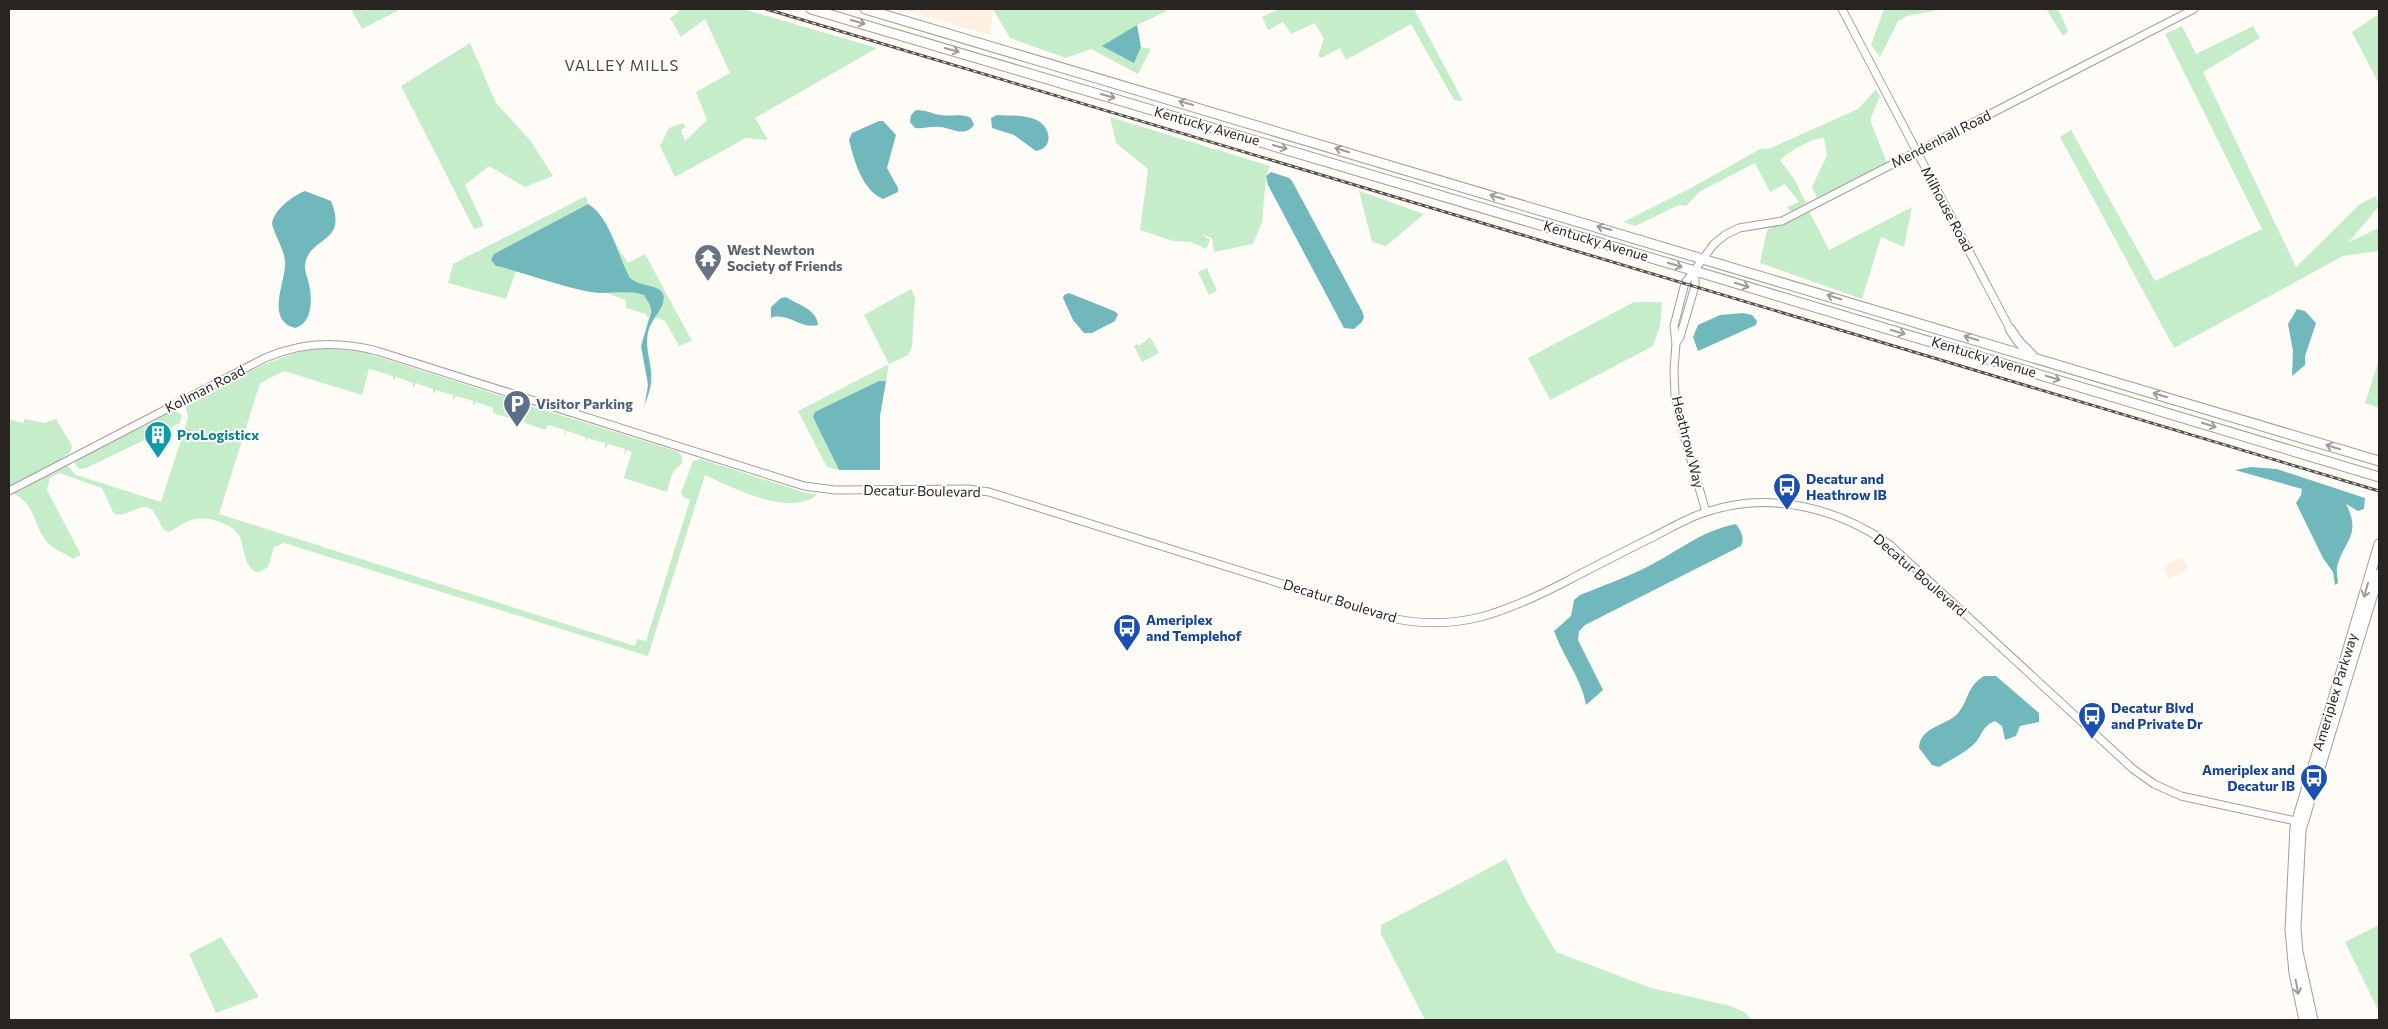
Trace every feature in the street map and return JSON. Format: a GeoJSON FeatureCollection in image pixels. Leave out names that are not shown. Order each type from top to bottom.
{"type":"FeatureCollection","features":[{"type":"Feature","properties":{"kind":"main road","name":"Kentucky Avenue"},"geometry":{"type":"LineString","coordinates":[[811,9],[2379,476]]}},
{"type":"Feature","properties":{"kind":"main road","name":"Kentucky Avenue"},"geometry":{"type":"LineString","coordinates":[[865,9],[2379,461]]}},
{"type":"Feature","properties":{"kind":"main road"},"geometry":{"type":"LineString","coordinates":[[1988,343],[2006,335],[2019,342],[2034,357]]}},
{"type":"Feature","properties":{"kind":"main road","name":"Ameriplex Parkway"},"geometry":{"type":"LineString","coordinates":[[2304,1020],[2294,973],[2290,930],[2292,867],[2300,821],[2379,544]]}},
{"type":"Feature","properties":{"kind":"main road","name":"Ameriplex Parkway"},"geometry":{"type":"LineString","coordinates":[[2313,1020],[2298,952],[2296,928],[2300,821],[2379,574]]}},
{"type":"Feature","properties":{"kind":"street","name":"Milhouse Road"},"geometry":{"type":"LineString","coordinates":[[1842,9],[1917,152],[2006,335]]}},
{"type":"Feature","properties":{"kind":"street","name":"Mendenhall Road"},"geometry":{"type":"LineString","coordinates":[[1695,271],[1714,244],[1739,228],[1782,221],[2194,9]]}},
{"type":"Feature","properties":{"kind":"street","name":"Heathrow Way"},"geometry":{"type":"LineString","coordinates":[[1695,271],[1695,286],[1680,337],[1676,343],[1674,370],[1676,401],[1706,512]]}},
{"type":"Feature","properties":{"kind":"street","name":"Kollman Road"},"geometry":{"type":"LineString","coordinates":[[9,491],[274,354],[302,346],[329,344],[352,345],[385,354]]}},
{"type":"Feature","properties":{"kind":"street","name":"Decatur Boulevard"},"geometry":{"type":"LineString","coordinates":[[385,354],[804,486],[835,490],[968,489],[989,492],[1382,615],[1418,622],[1466,621],[1513,608],[1706,512],[1752,503],[1790,504],[1834,515],[1872,533],[1896,551],[2136,772],[2162,788],[2200,800],[2300,821]]}},
{"type":"Feature","properties":{"kind":"shaded area"},"geometry":{"type":"Polygon","coordinates":[[[899,9],[993,9],[990,35],[899,9]]]}},
{"type":"Feature","properties":{"kind":"shaded area"},"geometry":{"type":"Polygon","coordinates":[[[2182,557],[2188,569],[2169,579],[2163,567],[2182,557]]]}},
{"type":"Feature","properties":{"kind":"green space"},"geometry":{"type":"Polygon","coordinates":[[[351,9],[365,9],[366,11],[370,9],[401,9],[362,29],[351,9]]]}},
{"type":"Feature","properties":{"kind":"green space"},"geometry":{"type":"Polygon","coordinates":[[[678,9],[743,9],[877,48],[755,118],[768,140],[746,138],[675,177],[660,146],[669,128],[683,123],[686,127],[681,130],[685,141],[707,120],[696,92],[730,73],[705,19],[681,37],[670,18],[679,12],[678,9]]]}},
{"type":"Feature","properties":{"kind":"green space"},"geometry":{"type":"Polygon","coordinates":[[[993,9],[1171,9],[1137,25],[1134,63],[1141,47],[1151,49],[1138,74],[1091,49],[1066,58],[1010,38],[993,9]]]}},
{"type":"Feature","properties":{"kind":"green space"},"geometry":{"type":"Polygon","coordinates":[[[1279,9],[1414,9],[1463,101],[1454,100],[1411,24],[1346,60],[1340,48],[1321,58],[1318,56],[1324,39],[1315,23],[1291,34],[1283,22],[1268,30],[1262,17],[1279,9]]]}},
{"type":"Feature","properties":{"kind":"green space"},"geometry":{"type":"Polygon","coordinates":[[[1884,9],[1944,9],[1907,16],[1898,21],[1880,57],[1871,45],[1884,9]]]}},
{"type":"Feature","properties":{"kind":"green space"},"geometry":{"type":"Polygon","coordinates":[[[2046,9],[2058,9],[2068,31],[2063,36],[2046,9]]]}},
{"type":"Feature","properties":{"kind":"green space"},"geometry":{"type":"Polygon","coordinates":[[[2379,14],[2379,84],[2352,32],[2379,14]]]}},
{"type":"Feature","properties":{"kind":"green space"},"geometry":{"type":"Polygon","coordinates":[[[2182,26],[2196,54],[2253,26],[2260,38],[2203,72],[2296,267],[2360,204],[2376,196],[2379,206],[2349,242],[2379,228],[2379,251],[2343,256],[2174,348],[2060,137],[2071,130],[2155,281],[2262,229],[2165,34],[2182,26]]]}},
{"type":"Feature","properties":{"kind":"green space"},"geometry":{"type":"Polygon","coordinates":[[[470,43],[496,103],[530,140],[553,176],[525,187],[489,166],[465,185],[484,226],[474,229],[401,86],[470,43]]]}},
{"type":"Feature","properties":{"kind":"green space"},"geometry":{"type":"Polygon","coordinates":[[[1876,89],[1880,96],[1870,120],[1887,163],[1817,198],[1812,187],[1827,155],[1824,138],[1813,140],[1790,152],[1780,160],[1794,179],[1806,203],[1791,212],[1787,207],[1799,202],[1785,184],[1770,192],[1755,163],[1699,192],[1686,206],[1679,205],[1635,226],[1623,222],[1691,188],[1760,149],[1771,148],[1858,109],[1876,89]]]}},
{"type":"Feature","properties":{"kind":"green space"},"geometry":{"type":"Polygon","coordinates":[[[1110,117],[1270,166],[1266,176],[1262,222],[1253,244],[1214,252],[1212,238],[1201,234],[1210,240],[1206,249],[1191,242],[1173,241],[1140,230],[1148,169],[1116,143],[1110,117]]]}},
{"type":"Feature","properties":{"kind":"green space"},"geometry":{"type":"Polygon","coordinates":[[[1359,191],[1424,214],[1386,246],[1372,242],[1359,191]]]}},
{"type":"Feature","properties":{"kind":"green space"},"geometry":{"type":"Polygon","coordinates":[[[586,196],[588,204],[494,254],[496,266],[516,271],[506,299],[448,283],[453,264],[586,196]]]}},
{"type":"Feature","properties":{"kind":"green space"},"geometry":{"type":"Polygon","coordinates":[[[1912,207],[1904,247],[1881,237],[1862,299],[1760,263],[1767,230],[1809,211],[1829,250],[1912,207]]]}},
{"type":"Feature","properties":{"kind":"green space"},"geometry":{"type":"Polygon","coordinates":[[[611,237],[628,263],[645,254],[692,341],[679,346],[665,321],[655,317],[660,309],[663,293],[657,288],[636,284],[632,280],[621,262],[611,237]]]}},
{"type":"Feature","properties":{"kind":"green space"},"geometry":{"type":"Polygon","coordinates":[[[1207,268],[1217,291],[1209,295],[1198,272],[1207,268]]]}},
{"type":"Feature","properties":{"kind":"green space"},"geometry":{"type":"Polygon","coordinates":[[[911,289],[915,297],[912,347],[908,355],[889,364],[864,315],[911,289]]]}},
{"type":"Feature","properties":{"kind":"green space"},"geometry":{"type":"Polygon","coordinates":[[[622,291],[644,295],[650,307],[648,319],[646,314],[626,308],[626,300],[607,293],[622,291]]]}},
{"type":"Feature","properties":{"kind":"green space"},"geometry":{"type":"Polygon","coordinates":[[[1634,302],[1662,302],[1660,326],[1653,346],[1550,400],[1528,358],[1634,302]]]}},
{"type":"Feature","properties":{"kind":"green space"},"geometry":{"type":"Polygon","coordinates":[[[1150,337],[1159,353],[1142,362],[1134,346],[1137,344],[1139,346],[1150,337]]]}},
{"type":"Feature","properties":{"kind":"green space"},"geometry":{"type":"Polygon","coordinates":[[[321,348],[363,352],[517,401],[520,405],[516,416],[512,419],[493,413],[493,408],[476,402],[473,406],[473,401],[456,396],[453,400],[453,395],[436,390],[433,394],[433,389],[416,383],[413,388],[413,383],[396,377],[393,381],[393,376],[369,369],[362,395],[284,371],[260,383],[219,514],[635,646],[637,639],[646,641],[690,500],[683,497],[681,493],[693,461],[701,459],[817,495],[805,501],[792,503],[777,502],[745,493],[705,475],[648,656],[284,543],[274,547],[268,567],[260,572],[256,572],[249,566],[240,537],[232,528],[220,522],[199,518],[188,521],[169,532],[165,531],[152,510],[143,507],[124,514],[114,514],[102,488],[59,473],[50,478],[47,490],[81,555],[73,559],[50,545],[42,535],[30,508],[19,497],[11,493],[67,465],[76,475],[161,502],[188,418],[186,408],[188,404],[236,378],[269,363],[303,351],[321,348]]]}},
{"type":"Feature","properties":{"kind":"green space"},"geometry":{"type":"Polygon","coordinates":[[[2379,360],[2379,408],[2365,403],[2379,360]]]}},
{"type":"Feature","properties":{"kind":"green space"},"geometry":{"type":"Polygon","coordinates":[[[889,364],[886,381],[879,381],[814,418],[839,470],[827,467],[798,411],[889,364]]]}},
{"type":"Feature","properties":{"kind":"green space"},"geometry":{"type":"Polygon","coordinates":[[[531,406],[676,451],[682,456],[682,462],[673,473],[667,492],[623,478],[632,452],[627,450],[624,455],[625,449],[608,444],[605,449],[605,443],[587,438],[585,442],[585,437],[567,431],[564,436],[565,430],[548,425],[545,430],[525,423],[523,418],[526,408],[531,406]]]}},
{"type":"Feature","properties":{"kind":"green space"},"geometry":{"type":"Polygon","coordinates":[[[175,410],[182,415],[180,423],[86,468],[80,469],[76,466],[74,460],[137,427],[139,429],[175,410]]]}},
{"type":"Feature","properties":{"kind":"green space"},"geometry":{"type":"Polygon","coordinates":[[[9,419],[23,423],[25,419],[44,423],[56,419],[72,446],[71,452],[48,467],[9,487],[9,419]]]}},
{"type":"Feature","properties":{"kind":"green space"},"geometry":{"type":"Polygon","coordinates":[[[1506,859],[1526,900],[1556,952],[1651,988],[1731,1006],[1746,1013],[1751,1020],[1425,1020],[1381,934],[1381,925],[1506,859]]]}},
{"type":"Feature","properties":{"kind":"green space"},"geometry":{"type":"Polygon","coordinates":[[[2379,925],[2379,1012],[2345,942],[2379,925]]]}},
{"type":"Feature","properties":{"kind":"green space"},"geometry":{"type":"Polygon","coordinates":[[[221,937],[259,997],[216,1013],[189,954],[221,937]]]}},
{"type":"Feature","properties":{"kind":"water"},"geometry":{"type":"Polygon","coordinates":[[[1137,25],[1141,47],[1134,63],[1102,46],[1137,25]]]}},
{"type":"Feature","properties":{"kind":"water"},"geometry":{"type":"Polygon","coordinates":[[[916,110],[971,118],[974,125],[962,132],[940,127],[915,128],[910,122],[911,115],[916,110]]]}},
{"type":"Feature","properties":{"kind":"water"},"geometry":{"type":"Polygon","coordinates":[[[997,115],[1036,119],[1047,130],[1048,139],[1045,147],[1036,151],[1014,135],[992,128],[991,118],[997,115]]]}},
{"type":"Feature","properties":{"kind":"water"},"geometry":{"type":"Polygon","coordinates":[[[883,121],[896,135],[887,168],[898,188],[898,192],[883,199],[876,195],[864,182],[856,165],[849,140],[852,133],[883,121]]]}},
{"type":"Feature","properties":{"kind":"water"},"geometry":{"type":"Polygon","coordinates":[[[1271,172],[1289,178],[1292,181],[1362,311],[1364,317],[1362,322],[1354,329],[1344,328],[1268,185],[1266,176],[1271,172]]]}},
{"type":"Feature","properties":{"kind":"water"},"geometry":{"type":"Polygon","coordinates":[[[305,191],[331,201],[335,215],[335,225],[331,233],[308,256],[305,266],[310,289],[309,313],[304,322],[295,328],[286,324],[281,317],[279,308],[285,261],[272,224],[279,209],[284,204],[294,196],[305,191]]]}},
{"type":"Feature","properties":{"kind":"water"},"geometry":{"type":"Polygon","coordinates":[[[588,204],[596,210],[608,228],[630,278],[658,289],[663,294],[663,303],[647,336],[651,382],[644,408],[648,385],[641,346],[651,312],[650,305],[644,295],[631,292],[597,293],[579,290],[496,266],[491,260],[494,254],[588,204]]]}},
{"type":"Feature","properties":{"kind":"water"},"geometry":{"type":"Polygon","coordinates":[[[1069,293],[1114,311],[1118,314],[1115,321],[1092,333],[1084,333],[1073,320],[1063,298],[1064,295],[1069,293]]]}},
{"type":"Feature","properties":{"kind":"water"},"geometry":{"type":"Polygon","coordinates":[[[786,297],[811,311],[818,325],[806,325],[789,318],[777,316],[771,318],[771,307],[781,298],[786,297]]]}},
{"type":"Feature","properties":{"kind":"water"},"geometry":{"type":"Polygon","coordinates":[[[2297,309],[2305,311],[2316,323],[2305,356],[2305,365],[2292,376],[2293,351],[2288,324],[2297,309]]]}},
{"type":"Feature","properties":{"kind":"water"},"geometry":{"type":"Polygon","coordinates":[[[1743,313],[1752,315],[1757,321],[1756,325],[1698,351],[1693,337],[1698,325],[1720,315],[1743,313]]]}},
{"type":"Feature","properties":{"kind":"water"},"geometry":{"type":"Polygon","coordinates":[[[879,381],[886,381],[880,416],[880,470],[839,470],[813,417],[815,412],[879,381]]]}},
{"type":"Feature","properties":{"kind":"water"},"geometry":{"type":"Polygon","coordinates":[[[2251,467],[2277,469],[2365,498],[2364,509],[2358,511],[2346,504],[2350,514],[2352,530],[2337,567],[2338,583],[2335,585],[2333,572],[2323,558],[2296,503],[2302,489],[2235,470],[2251,467]]]}},
{"type":"Feature","properties":{"kind":"water"},"geometry":{"type":"Polygon","coordinates":[[[1736,524],[1741,532],[1741,546],[1585,625],[1579,631],[1578,640],[1603,690],[1586,705],[1581,686],[1554,631],[1571,616],[1574,600],[1580,595],[1659,561],[1700,536],[1736,524]]]}},
{"type":"Feature","properties":{"kind":"water"},"geometry":{"type":"Polygon","coordinates":[[[1984,676],[1996,676],[2039,713],[2039,722],[2020,726],[2016,736],[2005,740],[2002,726],[1995,721],[1990,723],[1968,749],[1939,767],[1932,765],[1919,748],[1920,741],[1927,732],[1955,716],[1963,706],[1973,685],[1984,676]]]}},
{"type":"Feature","properties":{"kind":"railway"},"geometry":{"type":"LineString","coordinates":[[766,9],[2379,491]]}},
{"type":"Feature","properties":{"kind":"place","name":"West Newton Society of Friends"},"geometry":{"type":"Point","coordinates":[708,282]}},
{"type":"Feature","properties":{"kind":"place","name":"Visitor Parking"},"geometry":{"type":"Point","coordinates":[517,428]}},
{"type":"Feature","properties":{"kind":"place","name":"ProLogisticx"},"geometry":{"type":"Point","coordinates":[158,459]}},
{"type":"Feature","properties":{"kind":"place","name":"Decatur and Heathrow IB"},"geometry":{"type":"Point","coordinates":[1787,511]}},
{"type":"Feature","properties":{"kind":"place","name":"Ameriplex and Templehof"},"geometry":{"type":"Point","coordinates":[1127,652]}},
{"type":"Feature","properties":{"kind":"place","name":"Decatur Blvd and Private Dr"},"geometry":{"type":"Point","coordinates":[2092,740]}},
{"type":"Feature","properties":{"kind":"place","name":"Ameriplex and Decatur IB"},"geometry":{"type":"Point","coordinates":[2314,802]}},
{"type":"Feature","properties":{"kind":"district","name":"VALLEY MILLS"},"geometry":{"type":"Point","coordinates":[622,66]}}]}
